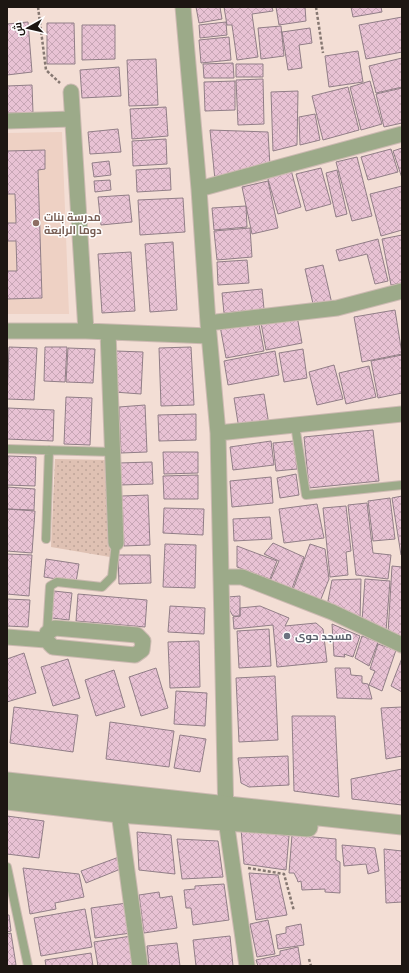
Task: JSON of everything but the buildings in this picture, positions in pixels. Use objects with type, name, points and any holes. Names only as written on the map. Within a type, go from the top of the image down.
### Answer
[{"type":"street","points":[[183,7],[199,190],[208,329],[218,433],[226,812],[248,966]]},
{"type":"street","points":[[71,92],[86,331]]},
{"type":"street","points":[[7,121],[72,119]]},
{"type":"street","points":[[199,190],[402,134]]},
{"type":"street","points":[[7,331],[108,332],[208,329],[337,308],[402,291]]},
{"type":"street","points":[[108,332],[116,543]]},
{"type":"street","points":[[218,433],[402,414]]},
{"type":"street","points":[[222,577],[242,577],[332,612],[402,646]]},
{"type":"street","points":[[7,637],[46,637],[55,628],[137,635],[143,642],[142,650],[135,655],[53,647],[46,637]]},
{"type":"street","points":[[7,782],[402,834]]},
{"type":"street","points":[[7,800],[119,813],[226,812],[402,825]]},
{"type":"street","points":[[119,813],[140,966]]},
{"type":"lane","points":[[295,425],[306,495],[402,485]]},
{"type":"lane","points":[[7,449],[112,452]]},
{"type":"lane","points":[[46,539],[49,450]]},
{"type":"lane","points":[[46,637],[50,586],[57,582],[102,587],[112,577],[116,543]]},
{"type":"lane","points":[[7,867],[28,966]]},
{"type":"path","points":[[38,7],[46,70],[71,92]]},
{"type":"path","points":[[316,7],[323,53]]},
{"type":"path","points":[[234,866],[284,874],[294,911]]},
{"type":"path","points":[[309,958],[311,966]]},
{"type":"shaded area","name":"مدرسة بنات دوما الرابعة","points":[[62,132],[69,314],[7,314],[7,133]]},
{"type":"shaded area","points":[[55,459],[108,460],[111,543],[110,557],[51,547]]},
{"type":"place","name":"مدرسة بنات دوما الرابعة","points":[[36,223]]},
{"type":"place","name":"مسجد حوى","points":[[287,636]]}]
